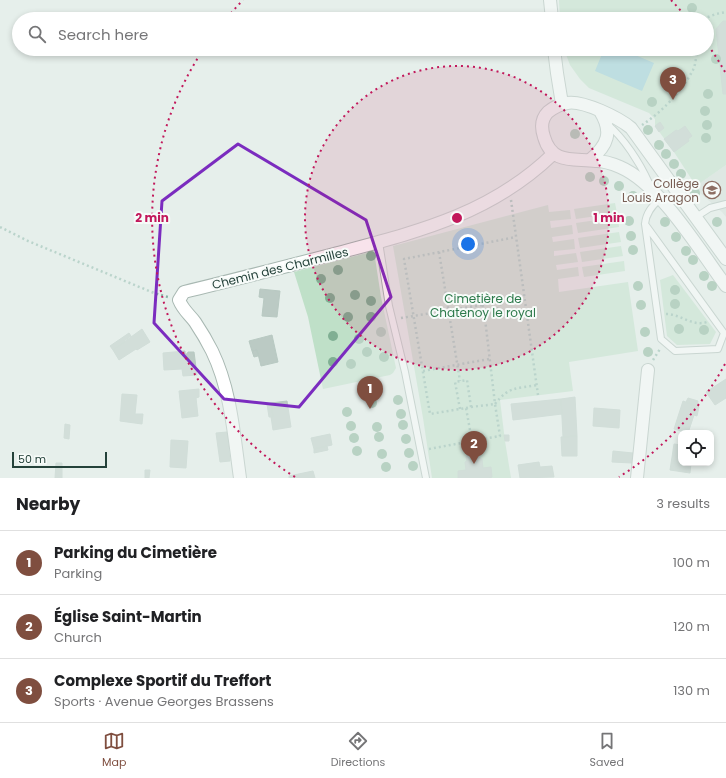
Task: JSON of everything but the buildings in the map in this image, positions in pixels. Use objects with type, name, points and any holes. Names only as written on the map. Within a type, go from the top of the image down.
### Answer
[{"type":"street","points":[[550,0],[551,12]]},
{"type":"street","points":[[555,56],[562,104]]},
{"type":"street","points":[[726,260],[630,128],[610,115],[575,103],[562,104],[547,114],[542,121],[542,129],[544,138],[553,154],[562,158],[597,161],[620,167],[635,176],[651,189],[672,212],[726,286]]},
{"type":"street","points":[[590,160],[597,154],[608,137],[606,123],[600,111]]},
{"type":"street","name":"Chemin des Charmilles","points":[[178,300],[184,292],[379,242],[419,231],[448,220],[472,210],[521,182],[539,168],[553,154]]},
{"type":"street","points":[[178,300],[182,308],[194,320],[204,336],[213,352],[222,376],[230,405],[240,478]]},
{"type":"street","points":[[638,478],[648,370]]},
{"type":"lane","points":[[606,123],[617,132],[644,172],[651,189]]},
{"type":"lane","points":[[617,132],[630,128]]},
{"type":"lane","points":[[645,224],[724,333],[718,350],[675,351],[661,339],[645,224],[646,217],[651,206],[660,198]]},
{"type":"lane","points":[[696,217],[710,208],[726,204]]},
{"type":"lane","points":[[379,242],[393,319],[426,478]]},
{"type":"path","points":[[714,15],[726,12]]},
{"type":"path","points":[[630,128],[664,108],[679,90],[693,69],[696,56]]},
{"type":"path","points":[[507,190],[512,202],[538,395]]},
{"type":"path","points":[[0,227],[28,241],[154,293],[178,300]]},
{"type":"path","points":[[516,237],[404,259],[430,414],[495,404],[502,394],[507,391],[537,385]]},
{"type":"path","points":[[439,252],[460,381]]},
{"type":"path","points":[[421,450],[500,436],[489,359],[484,310],[482,305],[484,298],[490,295],[496,296],[500,301],[500,306],[494,312],[490,313],[484,310]]},
{"type":"path","points":[[500,301],[525,298]]},
{"type":"path","points":[[393,319],[414,317],[482,305]]},
{"type":"path","points":[[657,314],[672,314],[695,323],[703,323],[714,320]]},
{"type":"path","points":[[648,370],[654,356],[665,343]]},
{"type":"path","points":[[423,371],[489,359]]},
{"type":"path","points":[[460,409],[455,382],[460,381],[467,380],[472,407]]},
{"type":"path","points":[[466,408],[472,440]]},
{"type":"highlighted area","points":[[238,144],[366,220],[391,297],[299,407],[224,399],[154,323],[162,201]]},
{"type":"shaded area","name":"Collège Louis Aragon","points":[[726,165],[726,217],[700,193],[696,186]]},
{"type":"green space","points":[[559,0],[726,0],[726,165],[696,186],[655,126],[655,119],[649,113],[589,88],[580,79],[570,65],[567,56],[714,56],[714,12],[560,12]]},
{"type":"green space","points":[[615,203],[617,213],[576,219],[574,209]]},
{"type":"green space","name":"Cimetière de Chatenoy le royal","points":[[548,205],[549,212],[570,210],[571,219],[550,221],[551,228],[572,225],[573,234],[552,237],[553,242],[574,239],[575,249],[554,251],[554,256],[576,253],[578,262],[556,265],[557,270],[578,267],[579,276],[558,279],[559,292],[628,282],[638,351],[569,362],[573,391],[500,400],[511,478],[432,478],[393,246]]},
{"type":"green space","points":[[618,217],[619,227],[578,233],[576,223]]},
{"type":"green space","points":[[619,232],[621,242],[580,248],[578,238]]},
{"type":"green space","points":[[621,246],[623,256],[582,262],[580,252]]},
{"type":"green space","points":[[374,251],[381,297],[396,368],[390,375],[323,389],[308,317],[294,272]]},
{"type":"green space","points":[[624,261],[625,271],[584,277],[582,267]]},
{"type":"green space","points":[[673,275],[716,332],[710,344],[677,345],[667,336],[660,280]]},
{"type":"water","points":[[601,56],[638,56],[654,63],[642,91],[595,71]]},
{"type":"place","name":"Complexe Sportif du Treffort","points":[[673,100]]},
{"type":"place","name":"Collège Louis Aragon","points":[[712,190]]},
{"type":"place","name":"Parking du Cimetière","points":[[370,409]]},
{"type":"place","name":"Église Saint-Martin","points":[[474,464]]}]
